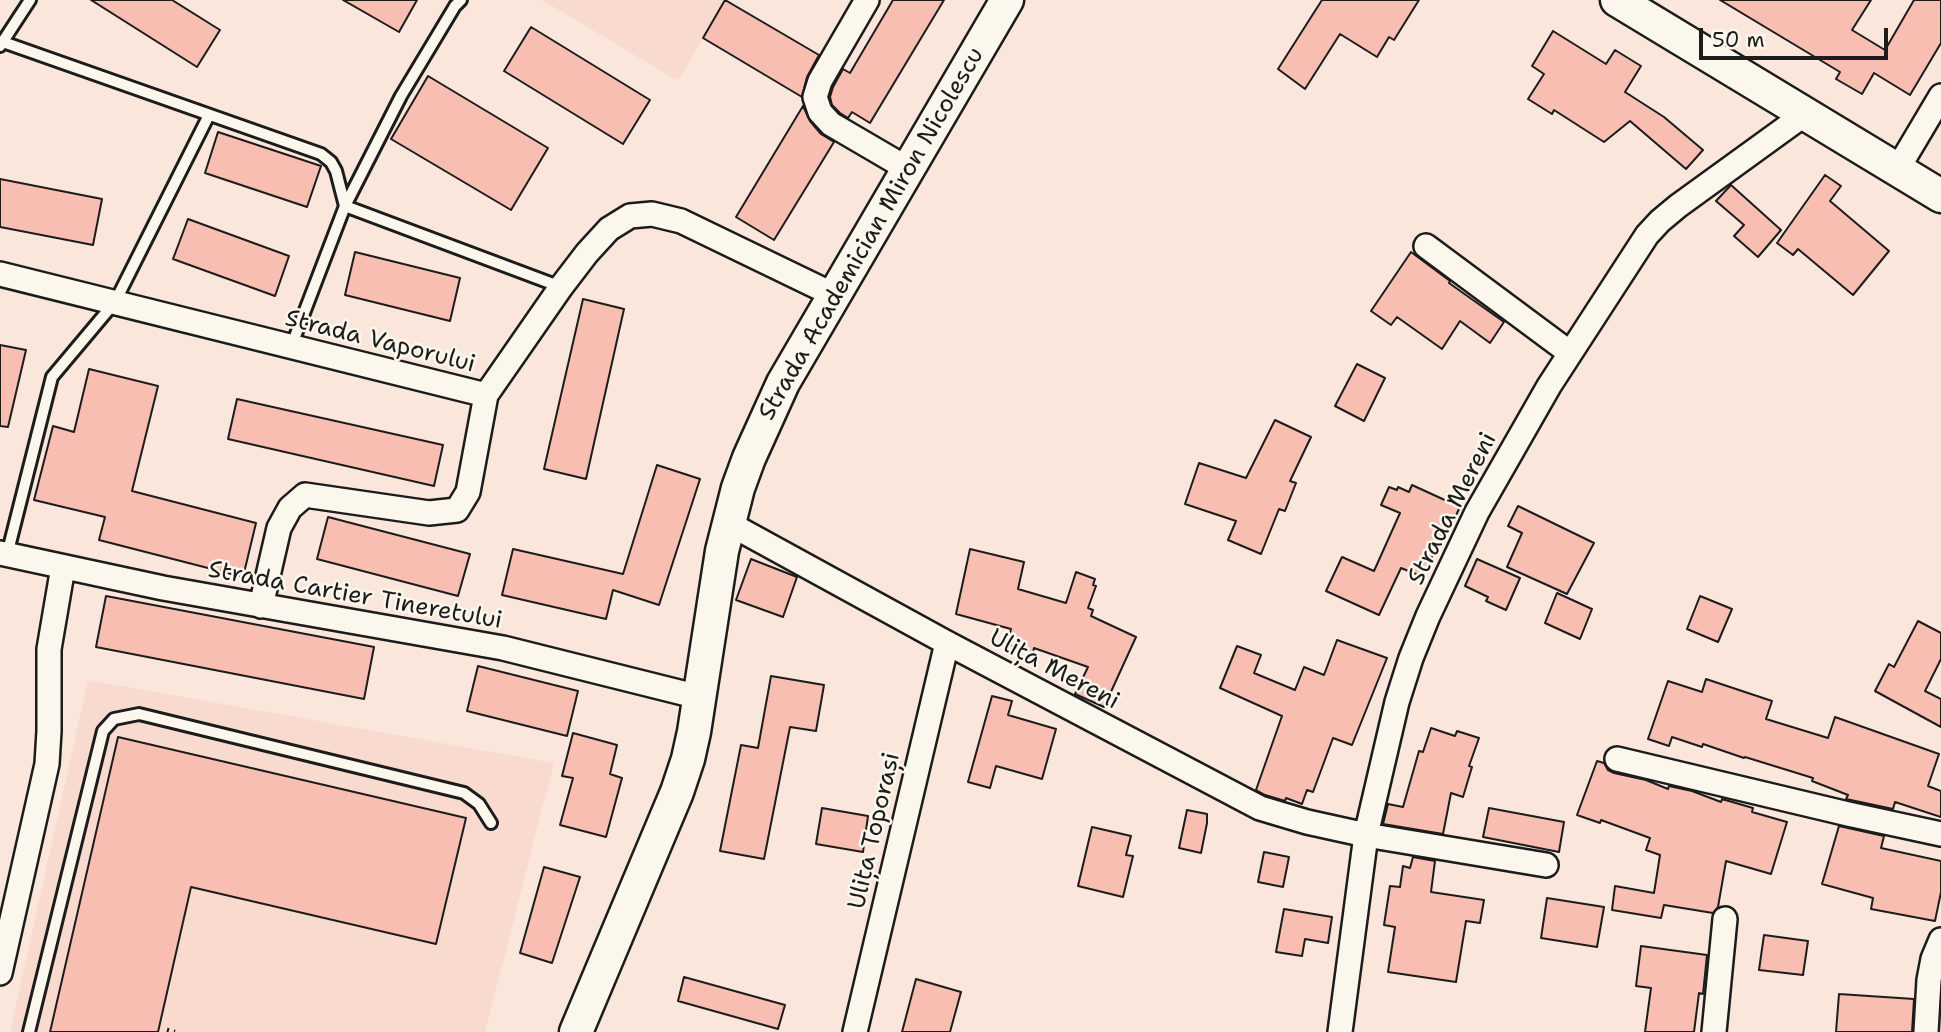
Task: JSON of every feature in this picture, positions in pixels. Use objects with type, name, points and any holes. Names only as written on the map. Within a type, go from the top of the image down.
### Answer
[{"type":"street","points":[[867,0],[820,81],[815,97],[820,112],[831,124],[908,169]]},
{"type":"street","name":"Strada Academician Miron Nicolescu","points":[[576,1032],[677,792],[688,759],[728,523],[738,488],[765,420],[783,383],[1007,0]]},
{"type":"street","points":[[1617,0],[1941,196]]},
{"type":"street","points":[[1897,170],[1941,96]]},
{"type":"street","name":"Strada Mereni","points":[[1339,1032],[1366,835],[1398,702],[1428,616],[1477,512],[1570,353],[1647,235],[1660,220],[1805,114]]},
{"type":"street","points":[[486,395],[587,253],[609,229],[630,216],[652,214],[681,221],[834,295]]},
{"type":"street","points":[[1426,246],[1570,353]]},
{"type":"street","name":"Strada Vaporului","points":[[0,274],[486,395],[468,492],[457,510],[429,513],[305,495],[290,508],[279,528],[261,606]]},
{"type":"street","name":"Ulița Mereni","points":[[728,523],[947,643],[1259,808],[1366,835],[1546,865]]},
{"type":"street","name":"Strada Cartier Tineretului","points":[[4,554],[163,588],[503,648],[699,697]]},
{"type":"street","points":[[0,972],[47,764],[48,649],[63,567]]},
{"type":"street","name":"Ulița Toporași","points":[[855,1032],[947,643]]},
{"type":"street","points":[[1617,759],[1941,834]]},
{"type":"street","points":[[1714,1032],[1726,919]]},
{"type":"street","points":[[1926,1032],[1929,980],[1937,950]]},
{"type":"lane","points":[[30,0],[1,44],[321,154],[331,162],[336,171],[345,206]]},
{"type":"lane","points":[[291,347],[345,206],[401,96],[461,0]]},
{"type":"lane","points":[[4,554],[52,377],[115,302],[209,115]]},
{"type":"lane","points":[[345,206],[561,288]]},
{"type":"lane","points":[[29,1032],[103,731],[114,719],[139,714],[464,793],[480,804],[491,823]]},
{"type":"path","points":[[167,1030],[175,1032]]},
{"type":"shaded area","points":[[542,0],[725,0],[678,81]]},
{"type":"shaded area","points":[[88,680],[554,763],[485,1032],[10,1032]]},
{"type":"building","points":[[91,0],[172,0],[220,30],[197,67]]},
{"type":"building","points":[[343,0],[417,0],[399,32]]},
{"type":"building","points":[[725,0],[819,55],[807,77],[802,97],[703,38]]},
{"type":"building","points":[[893,0],[944,0],[870,123],[852,112],[848,118],[832,105],[830,97],[833,87],[843,69],[850,73]]},
{"type":"building","points":[[1322,0],[1419,0],[1394,40],[1389,37],[1377,57],[1340,34],[1305,89],[1278,69]]},
{"type":"building","points":[[1720,0],[1871,0],[1852,30],[1885,50],[1914,0],[1941,0],[1941,43],[1910,95],[1874,73],[1862,94],[1836,79],[1840,72]]},
{"type":"building","points":[[531,27],[650,100],[623,144],[504,71]]},
{"type":"building","points":[[1553,31],[1606,64],[1615,50],[1641,66],[1625,92],[1664,117],[1703,150],[1686,169],[1630,121],[1604,142],[1554,110],[1552,114],[1528,99],[1544,74],[1532,66]]},
{"type":"building","points":[[428,76],[548,148],[511,210],[391,139]]},
{"type":"building","points":[[803,106],[810,121],[821,134],[834,142],[774,240],[736,217]]},
{"type":"building","points":[[218,132],[321,166],[307,207],[205,173]]},
{"type":"building","points":[[1825,175],[1841,186],[1830,201],[1889,251],[1853,295],[1798,249],[1793,255],[1777,243]]},
{"type":"building","points":[[0,179],[102,199],[93,245],[0,227]]},
{"type":"building","points":[[1731,185],[1781,230],[1758,257],[1734,236],[1744,225],[1716,201]]},
{"type":"building","points":[[188,219],[289,256],[275,296],[173,259]]},
{"type":"building","points":[[355,252],[460,278],[450,321],[345,295]]},
{"type":"building","points":[[1411,252],[1504,322],[1490,343],[1460,321],[1442,349],[1397,317],[1391,325],[1371,311]]},
{"type":"building","points":[[583,299],[624,309],[586,479],[544,469]]},
{"type":"building","points":[[0,345],[26,350],[8,427],[0,426]]},
{"type":"building","points":[[1357,364],[1385,378],[1364,421],[1335,406]]},
{"type":"building","points":[[89,369],[158,386],[132,491],[256,523],[243,577],[99,540],[105,517],[34,500],[53,426],[74,432]]},
{"type":"building","points":[[237,399],[443,445],[434,486],[228,439]]},
{"type":"building","points":[[1275,420],[1311,437],[1290,481],[1296,483],[1285,511],[1279,509],[1261,554],[1228,540],[1236,521],[1185,504],[1199,463],[1246,478]]},
{"type":"building","points":[[657,465],[700,479],[659,605],[613,590],[606,619],[502,595],[513,549],[623,574]]},
{"type":"building","points":[[1412,485],[1460,507],[1447,534],[1443,532],[1423,577],[1401,568],[1379,615],[1326,591],[1342,557],[1374,571],[1400,513],[1381,505],[1389,487],[1397,490],[1398,487],[1409,492]]},
{"type":"building","points":[[1518,506],[1594,543],[1567,594],[1507,567],[1522,533],[1508,526]]},
{"type":"building","points":[[328,517],[470,554],[458,596],[317,559]]},
{"type":"building","points":[[970,549],[1024,562],[1018,589],[1066,603],[1076,572],[1095,579],[1093,585],[1096,586],[1088,608],[1093,610],[1091,616],[1136,637],[1104,707],[1075,694],[1088,667],[1034,648],[1033,653],[1007,644],[1011,629],[956,614]]},
{"type":"building","points":[[751,559],[797,577],[783,617],[736,600]]},
{"type":"building","points":[[1477,559],[1520,578],[1506,610],[1486,601],[1488,597],[1465,586]]},
{"type":"building","points":[[1557,593],[1592,609],[1580,639],[1545,623]]},
{"type":"building","points":[[106,596],[374,647],[364,699],[96,647]]},
{"type":"building","points":[[1700,596],[1732,609],[1718,642],[1687,629]]},
{"type":"building","points":[[1918,621],[1941,633],[1941,659],[1925,691],[1941,699],[1941,727],[1875,691],[1889,664],[1894,667]]},
{"type":"building","points":[[1337,640],[1387,658],[1352,745],[1333,738],[1313,792],[1307,790],[1302,804],[1265,795],[1256,790],[1282,716],[1220,688],[1237,646],[1261,655],[1254,673],[1295,690],[1304,667],[1324,675]]},
{"type":"building","points":[[478,666],[578,691],[567,736],[467,711]]},
{"type":"building","points":[[771,676],[824,685],[816,731],[790,727],[764,859],[720,851],[741,745],[758,748]]},
{"type":"building","points":[[1706,679],[1772,701],[1766,719],[1828,738],[1835,717],[1939,754],[1928,786],[1941,791],[1941,817],[1895,802],[1893,809],[1846,799],[1848,795],[1812,781],[1813,778],[1703,744],[1702,747],[1672,737],[1669,746],[1648,739],[1668,681],[1702,692]]},
{"type":"building","points":[[992,696],[1012,701],[1008,715],[1056,729],[1042,779],[996,766],[990,788],[968,782]]},
{"type":"building","points":[[1431,728],[1455,736],[1457,731],[1479,738],[1469,766],[1472,767],[1463,797],[1451,793],[1443,834],[1383,824],[1388,804],[1403,807],[1419,751],[1423,752]]},
{"type":"building","points":[[573,733],[617,745],[610,774],[622,778],[606,837],[560,825],[573,778],[562,776]]},
{"type":"building","points":[[118,737],[466,818],[436,944],[191,887],[158,1032],[50,1032]]},
{"type":"building","points":[[1597,761],[1604,763],[1608,770],[1614,773],[1646,780],[1668,789],[1669,786],[1692,791],[1721,802],[1722,799],[1753,808],[1752,812],[1787,822],[1771,874],[1726,861],[1718,907],[1713,913],[1664,905],[1661,918],[1612,910],[1615,886],[1654,893],[1660,855],[1646,850],[1650,838],[1601,820],[1600,823],[1577,815]]},
{"type":"building","points":[[822,808],[868,816],[863,852],[816,844]]},
{"type":"building","points":[[1489,808],[1564,822],[1559,852],[1483,837]]},
{"type":"building","points":[[1187,810],[1207,814],[1201,853],[1179,848]]},
{"type":"building","points":[[1839,826],[1884,836],[1881,848],[1941,861],[1941,892],[1935,921],[1871,909],[1873,898],[1822,884]]},
{"type":"building","points":[[1092,827],[1131,836],[1126,855],[1133,856],[1123,897],[1078,886]]},
{"type":"building","points":[[1264,852],[1289,857],[1283,887],[1258,882]]},
{"type":"building","points":[[1413,857],[1435,861],[1431,892],[1484,900],[1480,923],[1466,921],[1456,982],[1388,972],[1395,927],[1384,925],[1390,886],[1400,887],[1403,866],[1410,868]]},
{"type":"building","points":[[544,867],[580,877],[552,963],[520,953]]},
{"type":"building","points":[[1547,898],[1604,907],[1597,947],[1541,938]]},
{"type":"building","points":[[1284,909],[1332,917],[1328,943],[1305,939],[1302,956],[1276,952]]},
{"type":"building","points":[[1764,935],[1808,941],[1803,975],[1759,970]]},
{"type":"building","points":[[1641,946],[1707,955],[1703,994],[1699,993],[1694,1032],[1645,1032],[1651,988],[1636,986]]},
{"type":"building","points":[[684,977],[785,1005],[778,1029],[678,1001]]},
{"type":"building","points":[[916,979],[961,992],[950,1032],[902,1032]]},
{"type":"building","points":[[1839,994],[1914,999],[1912,1032],[1836,1032]]}]
